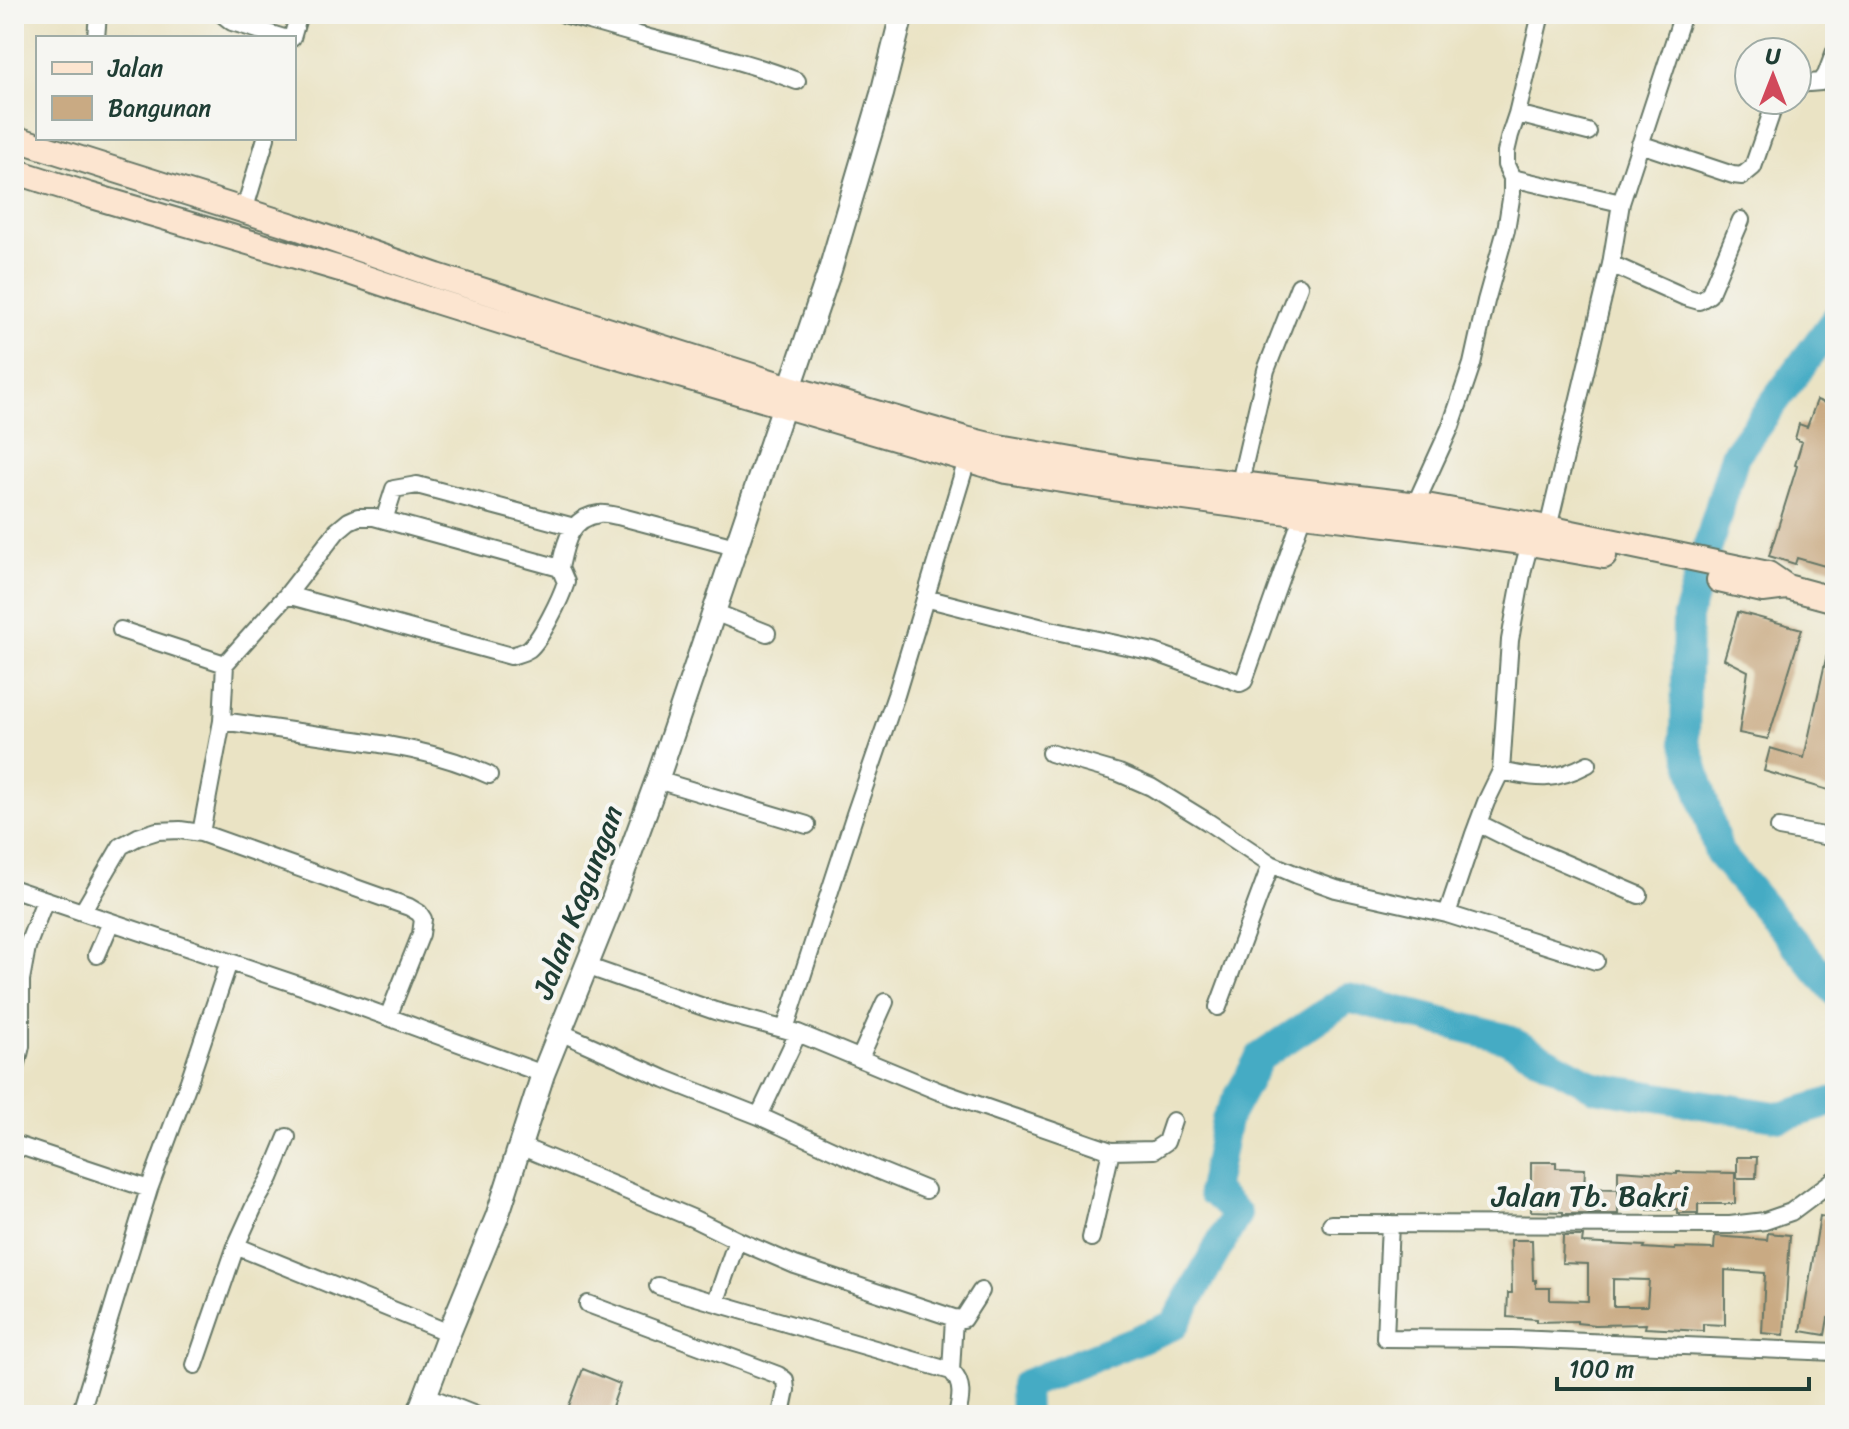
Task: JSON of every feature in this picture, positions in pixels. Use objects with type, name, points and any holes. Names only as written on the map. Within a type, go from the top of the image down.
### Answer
[{"type":"main road","points":[[14,138],[55,144],[104,168],[244,211],[967,460],[1007,471],[1110,488],[1415,505],[1539,536],[1749,578],[1768,574],[1787,587],[1835,600]]},
{"type":"main road","points":[[14,171],[340,269],[557,339],[787,397],[993,446],[1139,472],[1238,494],[1303,514],[1395,525],[1539,536]]},
{"type":"street","points":[[96,36],[98,14]]},
{"type":"street","points":[[222,14],[232,22],[278,36]]},
{"type":"street","points":[[293,36],[299,14]]},
{"type":"street","points":[[564,14],[723,56],[797,81]]},
{"type":"street","name":"Jalan Kagungan","points":[[422,1405],[497,1217],[543,1074],[657,780],[834,255],[882,94],[902,14]]},
{"type":"street","points":[[1415,505],[1451,426],[1472,364],[1506,230],[1512,193],[1506,152],[1541,14]]},
{"type":"street","points":[[1447,914],[1478,823],[1501,771],[1510,640],[1523,569],[1539,536],[1611,264],[1621,203],[1683,14]]},
{"type":"street","points":[[1813,83],[1821,82],[1826,75],[1835,51]]},
{"type":"street","points":[[1517,114],[1588,132]]},
{"type":"street","points":[[1640,144],[1742,176],[1753,167],[1771,116]]},
{"type":"street","points":[[244,211],[265,140]]},
{"type":"street","points":[[1512,178],[1621,203]]},
{"type":"street","points":[[1611,264],[1699,301],[1709,295],[1741,220]]},
{"type":"street","points":[[1238,494],[1266,370],[1299,286]]},
{"type":"street","points":[[759,1116],[791,1031],[855,814],[896,695],[967,460]]},
{"type":"street","points":[[384,520],[394,489],[417,485],[574,527]]},
{"type":"street","points":[[287,595],[511,656],[532,647],[557,606],[566,582],[560,568],[565,544],[574,527],[586,519],[599,513],[735,547]]},
{"type":"street","points":[[925,598],[1154,652],[1240,683],[1244,681],[1303,514]]},
{"type":"street","points":[[201,833],[222,721],[225,664],[287,595],[337,531],[349,521],[358,517],[374,517],[560,568]]},
{"type":"street","points":[[714,612],[767,633]]},
{"type":"street","points":[[121,630],[225,664]]},
{"type":"street","points":[[222,721],[375,743],[466,764],[489,775]]},
{"type":"street","points":[[1050,753],[1119,773],[1151,787],[1271,864],[1336,889],[1447,914],[1596,961]]},
{"type":"street","points":[[1501,771],[1532,778],[1556,777],[1588,764]]},
{"type":"street","points":[[657,780],[807,825]]},
{"type":"street","points":[[1478,823],[1639,895]]},
{"type":"street","points":[[1779,828],[1835,838]]},
{"type":"street","points":[[83,911],[121,846],[157,831],[201,833],[419,913],[423,919],[421,934],[388,1017]]},
{"type":"street","points":[[1218,1007],[1271,864]]},
{"type":"street","points":[[14,889],[388,1017],[543,1074]]},
{"type":"street","points":[[14,1077],[21,1046],[21,980],[27,947],[45,900]]},
{"type":"street","points":[[97,955],[111,922]]},
{"type":"street","points":[[80,1415],[149,1189],[229,962]]},
{"type":"street","points":[[586,966],[715,1011],[791,1031],[938,1091],[1111,1151],[1154,1150],[1166,1142],[1173,1121]]},
{"type":"street","points":[[860,1058],[885,1002]]},
{"type":"street","points":[[560,1032],[926,1190]]},
{"type":"street","points":[[195,1365],[236,1246],[287,1137]]},
{"type":"street","points":[[14,1144],[149,1189]]},
{"type":"street","points":[[520,1146],[795,1265],[954,1318],[963,1319],[981,1291]]},
{"type":"street","points":[[1091,1238],[1111,1151]]},
{"type":"street","name":"Jalan Tb. Bakri","points":[[1331,1224],[1730,1225],[1765,1221],[1791,1212],[1835,1179]]},
{"type":"street","points":[[1390,1224],[1385,1338],[1512,1339],[1835,1352]]},
{"type":"street","points":[[716,1301],[737,1240]]},
{"type":"street","points":[[236,1246],[449,1333]]},
{"type":"street","points":[[658,1286],[951,1371],[959,1379],[957,1415]]},
{"type":"street","points":[[588,1304],[778,1375],[785,1380],[786,1390],[781,1415]]},
{"type":"street","points":[[951,1371],[954,1318]]},
{"type":"street","points":[[422,1405],[475,1415]]},
{"type":"building","points":[[1817,400],[1835,407],[1835,569],[1797,558],[1795,564],[1769,556],[1797,466],[1802,442],[1795,439],[1799,424],[1807,427]]},
{"type":"building","points":[[1738,612],[1802,629],[1768,739],[1739,733],[1748,671],[1724,659]]},
{"type":"building","points":[[1829,645],[1835,645],[1835,792],[1764,771],[1770,748],[1804,758]]},
{"type":"building","points":[[1737,1157],[1757,1157],[1756,1178],[1737,1178]]},
{"type":"building","points":[[1531,1162],[1556,1162],[1556,1168],[1585,1169],[1584,1188],[1618,1189],[1618,1214],[1531,1211]]},
{"type":"building","points":[[1618,1170],[1677,1174],[1735,1173],[1735,1204],[1698,1204],[1698,1213],[1677,1213],[1677,1209],[1648,1210],[1646,1190],[1618,1188]]},
{"type":"building","points":[[1820,1216],[1835,1219],[1835,1319],[1828,1318],[1825,1335],[1801,1331]]},
{"type":"building","points":[[1768,1233],[1790,1235],[1784,1335],[1762,1333],[1765,1273],[1725,1270],[1725,1325],[1703,1324],[1703,1331],[1645,1328],[1646,1324],[1536,1322],[1536,1319],[1507,1317],[1508,1293],[1512,1293],[1511,1240],[1532,1240],[1533,1280],[1536,1280],[1536,1288],[1550,1288],[1550,1300],[1588,1301],[1588,1264],[1562,1263],[1563,1236],[1583,1236],[1582,1243],[1675,1250],[1714,1249],[1715,1236],[1767,1240]],"holes":[[[1613,1279],[1649,1280],[1647,1306],[1613,1306]]]},
{"type":"building","points":[[583,1369],[620,1384],[609,1415],[579,1415],[567,1411]]},
{"type":"waterway","points":[[1835,320],[1735,455],[1687,617],[1685,739],[1719,853],[1835,991]]},
{"type":"waterway","points":[[1025,1415],[1024,1385],[1174,1325],[1237,1214],[1212,1191],[1226,1120],[1260,1057],[1348,998],[1505,1038],[1595,1087],[1781,1117],[1835,1101]]}]
